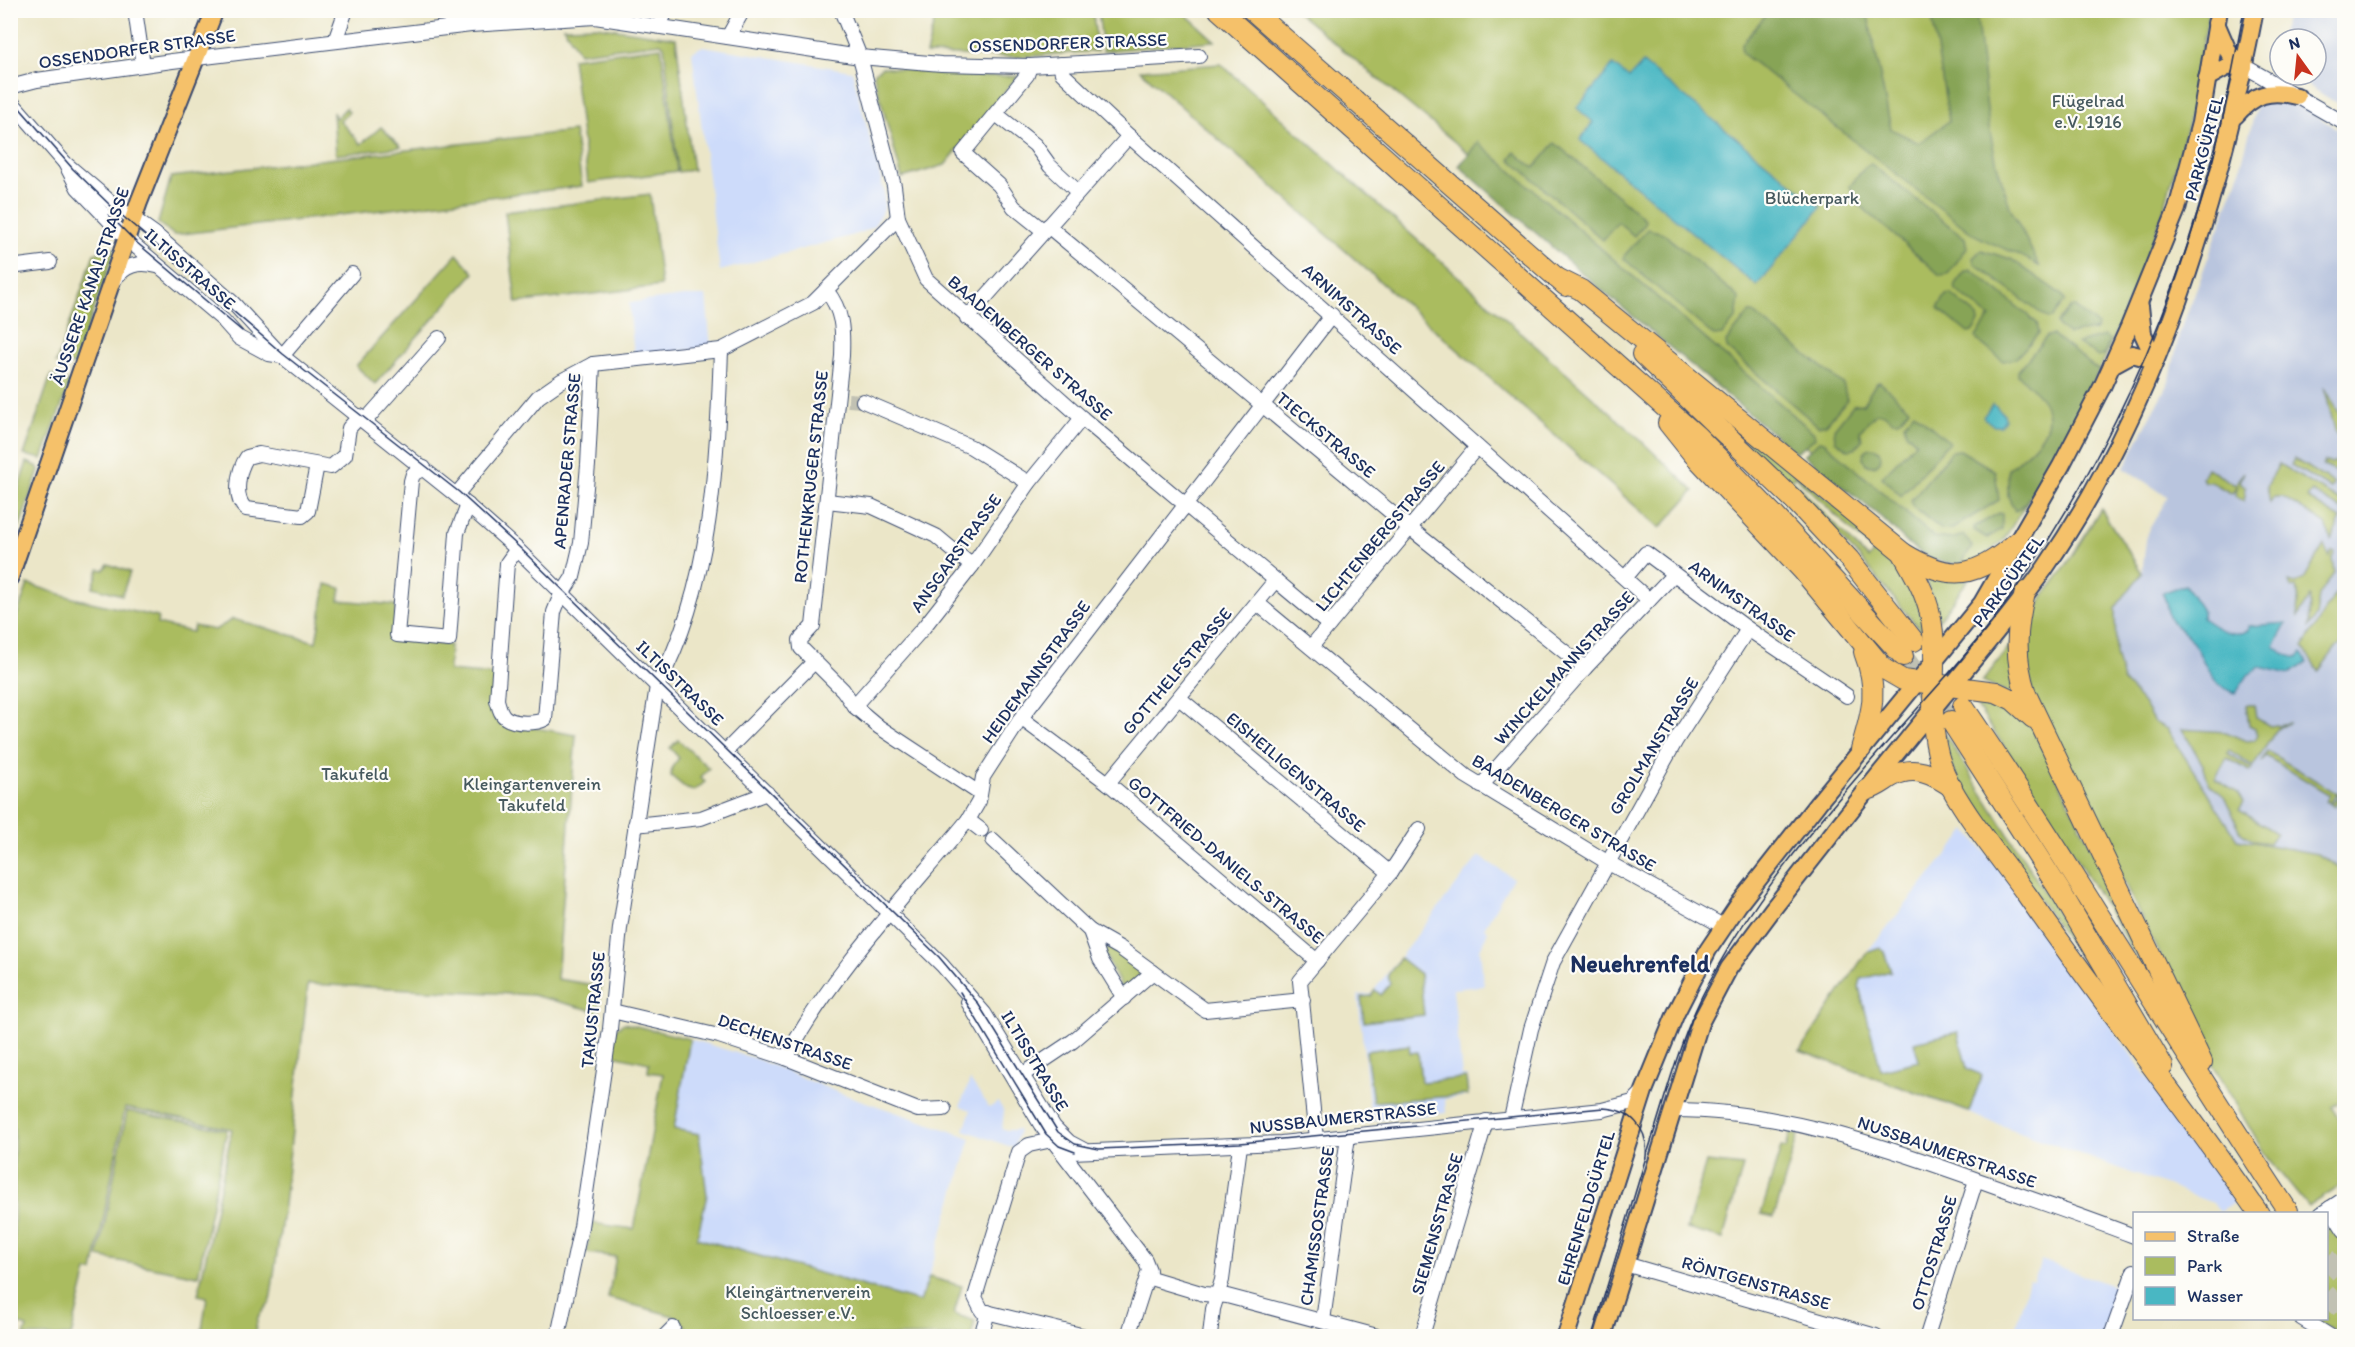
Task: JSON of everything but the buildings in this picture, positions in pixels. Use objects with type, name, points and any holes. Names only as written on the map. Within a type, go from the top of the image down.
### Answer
[{"type":"highway","points":[[1219,10],[1696,436],[1908,649],[1849,559],[1794,501],[1672,382],[1252,10]]},
{"type":"highway","points":[[1557,278],[1581,290],[1902,552],[1934,570],[1962,573],[1991,563],[2018,542]]},
{"type":"highway","points":[[1649,396],[1692,453],[1803,571],[1884,669],[1903,680],[1983,688],[2005,695],[2026,711],[2042,730]]},
{"type":"highway","points":[[1902,552],[1923,592],[1930,613],[1934,661],[1924,683],[1937,750],[1952,787],[2125,1032],[2188,1111],[2258,1212]]},
{"type":"highway","points":[[2025,592],[2016,638],[2018,670],[2042,730],[2183,1018],[2222,1112]]},
{"type":"highway","points":[[1849,626],[1868,662],[1874,691],[1873,708],[1861,750]]},
{"type":"highway","points":[[2188,1111],[1957,714],[2013,779],[2222,1112],[2288,1211]]},
{"type":"highway","points":[[1868,790],[1882,785],[1891,777],[1913,770],[1934,774],[1952,787]]},
{"type":"main road","name":"ÄUSSERE KANALSTRASSE","points":[[10,577],[134,219],[215,10]]},
{"type":"main road","name":"PARKGÜRTEL","points":[[1672,1110],[1694,1039],[1729,968],[2044,568],[2090,493],[2155,360],[2208,211],[2234,116],[2255,10]]},
{"type":"main road","name":"PARKGÜRTEL","points":[[1934,661],[1982,603],[2061,466],[2112,365],[2177,209],[2200,123],[2217,16]]},
{"type":"main road","points":[[2217,16],[2229,53],[2244,66]]},
{"type":"main road","points":[[2207,78],[2227,67],[2244,66]]},
{"type":"main road","points":[[2234,116],[2248,101],[2269,91],[2297,96]]},
{"type":"main road","points":[[2140,299],[2143,334],[2155,360]]},
{"type":"main road","points":[[2112,365],[2132,354],[2155,360]]},
{"type":"main road","points":[[1644,1091],[1693,978],[1723,926],[1861,750],[1924,683]]},
{"type":"main road","name":"EHRENFELDGÜRTEL","points":[[1566,1336],[1644,1091]]},
{"type":"main road","points":[[1603,1336],[1662,1151],[1672,1110]]},
{"type":"street","points":[[135,10],[143,65]]},
{"type":"street","points":[[335,41],[346,10]]},
{"type":"street","points":[[471,25],[476,10]]},
{"type":"street","points":[[658,26],[667,10]]},
{"type":"street","points":[[728,36],[743,10]]},
{"type":"street","name":"BAADENBERGER STRASSE","points":[[841,10],[860,57],[894,186],[898,218],[926,279],[967,318],[1082,418],[1329,625]]},
{"type":"street","name":"OSSENDORFER STRASSE","points":[[10,87],[37,80],[195,58],[471,25],[597,14],[658,26],[860,57],[941,64],[1030,66],[1199,56]]},
{"type":"street","name":"ARNIMSTRASSE","points":[[1060,64],[1062,74],[1129,136],[1649,600]]},
{"type":"street","points":[[1030,66],[1027,75],[996,114],[1035,145],[1050,166],[1078,192]]},
{"type":"street","points":[[2244,66],[2344,123]]},
{"type":"street","name":"ILTISSTRASSE","points":[[10,100],[65,163],[155,234],[232,302],[282,356],[424,468],[517,549],[891,913],[984,1013],[1058,1132],[1086,1151]]},
{"type":"street","name":"TIECKSTRASSE","points":[[996,114],[963,153],[999,185],[1014,207],[1046,228],[1411,529],[1585,668]]},
{"type":"street","points":[[967,318],[1129,136]]},
{"type":"street","name":"ILTISSTRASSE","points":[[65,163],[78,188],[127,239],[157,266],[223,320],[239,338],[270,354],[282,356]]},
{"type":"street","points":[[146,186],[146,216],[155,234]]},
{"type":"street","points":[[456,495],[538,398],[561,381],[593,364],[720,350],[803,310],[898,218]]},
{"type":"street","points":[[10,267],[50,262]]},
{"type":"street","points":[[112,282],[128,267],[143,263],[157,266]]},
{"type":"street","points":[[282,356],[352,274]]},
{"type":"street","name":"ROTHENKRUGER STRASSE","points":[[814,662],[801,648],[800,640],[813,626],[827,501],[843,399],[843,327],[836,302],[826,290]]},
{"type":"street","name":"HEIDEMANNSTRASSE","points":[[786,1058],[808,1022],[891,913],[968,820],[979,801],[983,777],[1021,718],[1142,558],[1332,315]]},
{"type":"street","points":[[317,465],[308,511],[302,516],[246,509],[239,503],[238,491],[243,462],[250,455],[259,454],[317,465],[338,464],[345,455],[349,428],[363,418],[439,338]]},
{"type":"street","name":"TAKUSTRASSE","points":[[558,1336],[581,1227],[612,1011],[634,825],[657,686],[671,662],[681,631],[706,531],[716,458],[720,350]]},
{"type":"street","name":"APENRADER STRASSE","points":[[517,549],[507,563],[497,700],[501,713],[507,719],[537,724],[545,719],[554,612],[573,577],[581,543],[593,364]]},
{"type":"street","points":[[863,401],[971,447],[1029,483]]},
{"type":"street","name":"ANSGARSTRASSE","points":[[854,706],[924,627],[972,566],[1029,483],[1082,418]]},
{"type":"street","name":"LICHTENBERGSTRASSE","points":[[1311,647],[1477,447]]},
{"type":"street","points":[[424,468],[413,474],[411,481],[397,634],[449,640],[457,533],[468,505]]},
{"type":"street","points":[[827,501],[871,506],[936,536],[972,566]]},
{"type":"street","name":"ARNIMSTRASSE","points":[[1625,578],[1646,553],[1748,629],[1846,696]]},
{"type":"street","name":"WINCKELMANNSTRASSE","points":[[1481,786],[1585,668],[1674,574]]},
{"type":"street","name":"GOTTHELFSTRASSE","points":[[1107,783],[1275,582]]},
{"type":"street","name":"BAADENBERGER STRASSE","points":[[1257,603],[1481,786],[1607,862],[1723,926]]},
{"type":"street","name":"GROLMANSTRASSE","points":[[1511,1119],[1531,1029],[1553,962],[1675,742],[1748,629]]},
{"type":"street","points":[[725,752],[814,662],[854,706],[879,727],[979,793]]},
{"type":"street","name":"EISHEILIGENSTRASSE","points":[[1179,698],[1390,873]]},
{"type":"street","name":"GOTTFRIED-DANIELS-STRASSE","points":[[1021,718],[1107,783],[1317,961],[1300,981],[1316,1139]]},
{"type":"street","points":[[634,825],[701,818],[724,812],[767,793]]},
{"type":"street","points":[[968,820],[981,830]]},
{"type":"street","points":[[1317,961],[1390,873],[1419,829]]},
{"type":"street","points":[[993,840],[1090,931],[1153,972],[1205,1010],[1303,1000]]},
{"type":"street","points":[[1090,931],[1100,959],[1124,998]]},
{"type":"street","points":[[1022,1075],[1073,1041],[1153,972]]},
{"type":"street","name":"ILTISSTRASSE","points":[[958,983],[976,1018],[1052,1140],[1145,1260],[1149,1270],[1147,1277]]},
{"type":"street","name":"DECHENSTRASSE","points":[[612,1011],[680,1025],[786,1058],[918,1110],[944,1109]]},
{"type":"street","name":"NUSSBAUMERSTRASSE","points":[[1086,1151],[1240,1146],[1602,1110],[1633,1101],[1644,1091]]},
{"type":"street","name":"NUSSBAUMERSTRASSE","points":[[1602,1110],[1615,1112],[1633,1122]]},
{"type":"street","name":"NUSSBAUMERSTRASSE","points":[[1672,1110],[1718,1113],[1814,1129],[1896,1150],[2133,1236]]},
{"type":"street","name":"SIEMENSSTRASSE","points":[[1422,1336],[1486,1121]]},
{"type":"street","name":"CHAMISSOSTRASSE","points":[[1323,1321],[1348,1136]]},
{"type":"street","points":[[1052,1140],[1029,1145],[1019,1152],[977,1290],[976,1302],[982,1311],[1085,1336]]},
{"type":"street","name":"ILTISSTRASSE","points":[[1052,1140],[1068,1150],[1086,1151]]},
{"type":"street","points":[[1210,1336],[1222,1280],[1240,1146]]},
{"type":"street","points":[[1086,1151],[1084,1171],[1089,1187]]},
{"type":"street","name":"OTTOSTRASSE","points":[[1927,1336],[1976,1180]]},
{"type":"street","points":[[2326,1211],[2344,1199]]},
{"type":"street","points":[[2328,1213],[2344,1230]]},
{"type":"street","name":"RÖNTGENSTRASSE","points":[[1625,1264],[1876,1336]]},
{"type":"street","points":[[2111,1336],[2133,1274]]},
{"type":"street","points":[[1128,1336],[1147,1277],[1377,1336]]},
{"type":"street","points":[[981,1336],[988,1312]]},
{"type":"street","points":[[2304,1320],[2330,1336]]},
{"type":"shaded area","points":[[2290,11],[2344,11],[2344,108],[2311,87],[2328,87],[2328,27],[2283,27]]},
{"type":"shaded area","points":[[703,46],[852,71],[884,191],[884,209],[874,226],[861,233],[720,271],[692,52]]},
{"type":"shaded area","points":[[2270,99],[2301,107],[2344,133],[2344,870],[2317,854],[2237,839],[2167,729],[2154,722],[2143,703],[2123,681],[2116,654],[2115,607],[2142,573],[2147,533],[2168,497],[2124,468],[2170,379],[2179,335],[2238,178],[2257,104]]},
{"type":"shaded area","points":[[684,296],[706,296],[711,348],[634,355],[629,303]]},
{"type":"shaded area","points":[[1967,830],[2010,883],[2235,1202],[2220,1211],[2213,1203],[1800,1051],[1866,953]]},
{"type":"shaded area","points":[[1479,856],[1513,878],[1484,928],[1488,931],[1480,950],[1484,986],[1453,989],[1462,1076],[1467,1076],[1469,1096],[1445,1099],[1446,1113],[1371,1121],[1358,995],[1371,994]]},
{"type":"shaded area","points":[[690,1039],[757,1059],[837,1092],[971,1138],[921,1302],[697,1238],[707,1195],[699,1134],[674,1129]]},
{"type":"shaded area","points":[[970,1080],[989,1108],[998,1102],[1004,1111],[1002,1130],[1019,1130],[1014,1148],[964,1130],[971,1110],[960,1106]]},
{"type":"shaded area","points":[[2041,1260],[2119,1288],[2101,1336],[2013,1336],[2029,1280],[2034,1281]]},
{"type":"green space","points":[[937,11],[1093,11],[1097,51],[1020,57],[926,54]]},
{"type":"green space","points":[[1098,11],[1182,11],[1215,41],[1103,51]]},
{"type":"green space","name":"Blücherpark","points":[[1296,11],[2209,11],[2189,119],[2162,216],[2108,352],[2051,463],[2003,541],[1969,568],[1815,454],[1468,153]]},
{"type":"green space","points":[[1769,11],[1867,11],[1891,129],[1919,143],[1949,121],[1931,11],[1976,11],[1989,127],[1997,165],[2010,207],[2040,267],[2023,256],[1986,241],[1969,231],[1742,53],[1741,45]]},
{"type":"green space","points":[[596,26],[676,38],[693,170],[678,172],[664,46],[661,43],[579,53],[564,27]]},
{"type":"green space","points":[[661,47],[677,171],[588,183],[572,58]]},
{"type":"green space","points":[[1221,64],[1635,435],[1694,491],[1660,528],[1140,70]]},
{"type":"green space","points":[[882,67],[972,76],[1018,76],[945,165],[902,178],[874,76],[875,72]]},
{"type":"green space","points":[[346,108],[349,112],[340,121],[361,144],[381,127],[401,147],[336,155],[333,112],[336,118]]},
{"type":"green space","points":[[574,131],[582,186],[174,235],[158,223],[171,177]]},
{"type":"green space","points":[[1478,142],[1814,433],[1815,438],[1796,453],[1598,287],[1459,166]]},
{"type":"green space","points":[[1555,143],[1645,219],[1645,224],[1634,236],[1618,222],[1603,240],[1510,159],[1515,152],[1534,168]]},
{"type":"green space","points":[[1871,164],[1965,238],[1967,248],[1948,274],[1940,275],[1855,201],[1850,186],[1866,166]]},
{"type":"green space","points":[[650,194],[661,286],[516,303],[505,212]]},
{"type":"green space","points":[[1647,229],[1663,233],[1739,298],[1736,318],[1722,335],[1714,336],[1624,259],[1624,256]]},
{"type":"green space","points":[[112,248],[115,250],[74,365],[56,363],[94,254]]},
{"type":"green space","points":[[1981,250],[2011,259],[2062,295],[2065,301],[2052,318],[2047,318],[1974,263],[1973,258]]},
{"type":"green space","points":[[457,254],[474,273],[375,384],[356,366]]},
{"type":"green space","points":[[1971,269],[2037,323],[2039,333],[2015,359],[2003,361],[1977,340],[1976,337],[1990,317],[1956,290],[1955,284],[1965,271]]},
{"type":"green space","points":[[1951,294],[1978,317],[1979,322],[1972,332],[1968,333],[1938,308],[1946,295]]},
{"type":"green space","points":[[2071,307],[2075,307],[2098,326],[2095,330],[2068,334],[2058,327],[2057,323]]},
{"type":"green space","points":[[1749,313],[1753,313],[1843,384],[1847,400],[1826,424],[1818,426],[1727,348],[1726,342]]},
{"type":"green space","points":[[2053,335],[2099,371],[2047,471],[2024,504],[2015,511],[2008,496],[2008,469],[2034,446],[2043,435],[2047,424],[2047,413],[2043,401],[2018,375],[2018,371],[2047,336]]},
{"type":"green space","points":[[2104,336],[2110,340],[2104,355],[2098,357],[2078,343]]},
{"type":"green space","points":[[51,375],[70,383],[42,459],[24,455]]},
{"type":"green space","points":[[1880,382],[1909,409],[1899,421],[1893,421],[1884,414],[1876,413],[1860,431],[1862,440],[1854,449],[1848,450],[1835,440],[1834,429],[1853,405],[1863,404],[1876,383]]},
{"type":"green space","points":[[2324,386],[2344,422],[2343,432],[2336,434]]},
{"type":"green space","points":[[1703,400],[1853,520],[1902,565],[1921,609],[1924,634],[1859,557]],"holes":[[[1795,476],[1874,552],[1868,559],[1792,480]]]},
{"type":"green space","points":[[1914,412],[1949,442],[1901,496],[1882,477],[1916,442],[1906,432],[1904,424]]},
{"type":"green space","points":[[1819,441],[1824,442],[1934,537],[1951,539],[1963,535],[1972,546],[1961,565],[1933,560],[1910,546],[1883,519],[1804,455]]},
{"type":"green space","points":[[2344,442],[2344,464],[2341,470],[2333,471],[2323,465],[2325,461],[2331,464],[2337,461],[2340,455],[2338,444]]},
{"type":"green space","points":[[1872,448],[1878,451],[1881,457],[1878,463],[1872,466],[1866,463],[1863,457],[1866,451]]},
{"type":"green space","points":[[1960,450],[1995,471],[1999,500],[1952,529],[1942,530],[1912,506],[1911,500],[1952,451]]},
{"type":"green space","points":[[2294,459],[2333,483],[2330,488],[2291,465]]},
{"type":"green space","points":[[27,462],[37,466],[39,470],[20,526],[11,526],[11,510]]},
{"type":"green space","points":[[2279,464],[2344,503],[2343,510],[2312,492],[2307,498],[2341,519],[2331,540],[2326,524],[2283,497],[2274,497],[2270,503],[2267,486]]},
{"type":"green space","points":[[2207,468],[2235,485],[2244,472],[2240,482],[2246,487],[2244,502],[2235,496],[2238,485],[2232,494],[2212,482],[2204,482],[2202,477]]},
{"type":"green space","points":[[2101,509],[2142,573],[2115,608],[2116,654],[2123,681],[2143,703],[2154,722],[2167,729],[2237,839],[2317,854],[2344,870],[2344,1098],[2332,1107],[2344,1127],[2344,1184],[2308,1207],[2264,1153],[2210,1059],[2033,695],[2022,645],[2043,597],[2062,572]]},
{"type":"green space","points":[[1999,513],[2002,514],[2002,529],[1987,538],[1974,530],[1974,527]]},
{"type":"green space","points":[[2324,545],[2329,556],[2332,551],[2335,552],[2332,558],[2334,572],[2319,596],[2316,616],[2309,627],[2310,595],[2298,617],[2298,591],[2296,587],[2291,588],[2289,582],[2296,584],[2304,579]]},
{"type":"green space","points":[[108,564],[130,572],[122,595],[93,587],[99,569],[104,570]]},
{"type":"green space","points":[[1922,569],[1968,580],[1939,620]]},
{"type":"green space","name":"Takufeld","points":[[28,584],[73,598],[158,617],[157,624],[192,632],[194,626],[215,630],[233,619],[316,642],[326,584],[341,588],[339,600],[396,605],[393,639],[450,645],[449,671],[496,675],[493,713],[497,721],[576,735],[557,979],[601,986],[599,1012],[532,995],[308,984],[284,1205],[270,1302],[258,1317],[254,1336],[201,1336],[207,1297],[198,1295],[232,1129],[125,1108],[93,1272],[87,1271],[71,1336],[24,1336],[27,1327],[14,1323],[14,1128],[11,1127],[10,635]]},
{"type":"green space","points":[[2335,594],[2344,600],[2344,642],[2335,649],[2318,672],[2303,647]]},
{"type":"green space","points":[[2012,643],[2024,700],[1982,682]]},
{"type":"green space","points":[[1970,696],[1989,698],[2006,705],[2020,715],[2033,729],[2185,1038],[2056,824]]},
{"type":"green space","points":[[2246,705],[2254,705],[2256,718],[2270,726],[2290,723],[2279,726],[2253,766],[2229,750],[2227,753],[2252,768],[2250,771],[2227,758],[2215,779],[2238,793],[2244,802],[2239,810],[2276,833],[2269,843],[2254,841],[2241,832],[2224,796],[2209,784],[2203,765],[2182,729],[2226,732],[2246,741],[2255,740],[2258,734],[2255,728],[2249,725]]},
{"type":"green space","points":[[1943,731],[2126,1021],[2105,995],[1961,786],[1946,751]]},
{"type":"green space","points":[[678,740],[709,768],[701,777],[705,782],[694,791],[687,789],[671,776],[672,767],[679,758],[670,748]]},
{"type":"green space","points":[[2267,751],[2341,796],[2335,806],[2331,804],[2339,797],[2336,795],[2330,803],[2326,801],[2330,795],[2266,756],[2261,762]]},
{"type":"green space","points":[[1110,947],[1146,973],[1123,990],[1103,951]]},
{"type":"green space","points":[[1880,948],[1884,952],[1891,971],[1861,979],[1859,987],[1881,1070],[1919,1061],[1914,1042],[1958,1032],[1967,1069],[1982,1075],[1969,1112],[1800,1051],[1866,953]]},
{"type":"green space","points":[[1400,958],[1420,974],[1424,1015],[1364,1022],[1361,997],[1371,996],[1375,990],[1381,995],[1390,984],[1388,975]]},
{"type":"green space","name":"Kleingärtnerverein Schloesser e.V.","points":[[624,1023],[690,1039],[674,1129],[699,1134],[707,1195],[697,1238],[920,1302],[929,1277],[962,1286],[954,1314],[975,1321],[971,1336],[683,1336],[686,1326],[677,1317],[608,1298],[616,1257],[587,1253],[591,1223],[634,1229],[663,1074],[648,1072],[649,1063],[613,1055],[616,1028]]},
{"type":"green space","points":[[1409,1045],[1410,1053],[1418,1052],[1421,1082],[1466,1078],[1468,1095],[1373,1102],[1366,1051]]},
{"type":"green space","points":[[127,1111],[227,1130],[198,1276],[98,1257]]},
{"type":"green space","points":[[1790,1133],[1798,1135],[1774,1217],[1761,1214],[1781,1147],[1786,1148]]},
{"type":"green space","points":[[1706,1162],[1743,1166],[1723,1239],[1687,1229]]},
{"type":"green space","points":[[2328,1220],[2333,1221],[2344,1239],[2344,1336],[2317,1320],[2328,1320]]},
{"type":"water","points":[[1643,63],[1821,207],[1757,286],[1580,140],[1593,122],[1577,108],[1613,65],[1629,78]]},
{"type":"water","points":[[1993,404],[2004,414],[2005,419],[2000,426],[1994,426],[1983,417]]},
{"type":"water","points":[[2185,585],[2203,612],[2202,618],[2225,631],[2237,633],[2249,630],[2249,626],[2287,623],[2274,646],[2286,655],[2297,658],[2302,653],[2307,663],[2289,674],[2260,667],[2248,675],[2236,693],[2219,684],[2213,678],[2191,640],[2169,617],[2162,593]]},
{"type":"tunnel","points":[[848,400],[863,401]]},
{"type":"tunnel","points":[[1903,656],[1951,721]]},
{"type":"tunnel","points":[[2328,1260],[2344,1277]]},
{"type":"tunnel","points":[[2328,1296],[2344,1311]]},
{"type":"tram line","points":[[1648,1151],[1693,1015],[1740,929],[1785,866],[1833,805],[1995,617],[2041,551],[2098,454],[2146,353],[2186,249],[2215,150],[2244,10]]},
{"type":"tram line","points":[[10,97],[73,169],[112,207],[283,354],[459,492],[519,547],[939,957],[977,1002],[1058,1132],[1075,1144],[1099,1149],[1240,1143],[1603,1108],[1613,1109],[1630,1117],[1641,1129],[1646,1157],[1592,1336]]},
{"type":"tram line","points":[[109,215],[136,242],[242,331]]},
{"type":"tram line","points":[[960,992],[1046,1134],[1059,1146],[1075,1152]]},
{"type":"district","name":"Neuehrenfeld","points":[[1640,963]]},
{"type":"park label","name":"Flügelrad e.V. 1916","points":[[2088,111]]},
{"type":"park label","name":"Kleingartenverein Takufeld","points":[[532,794]]}]
